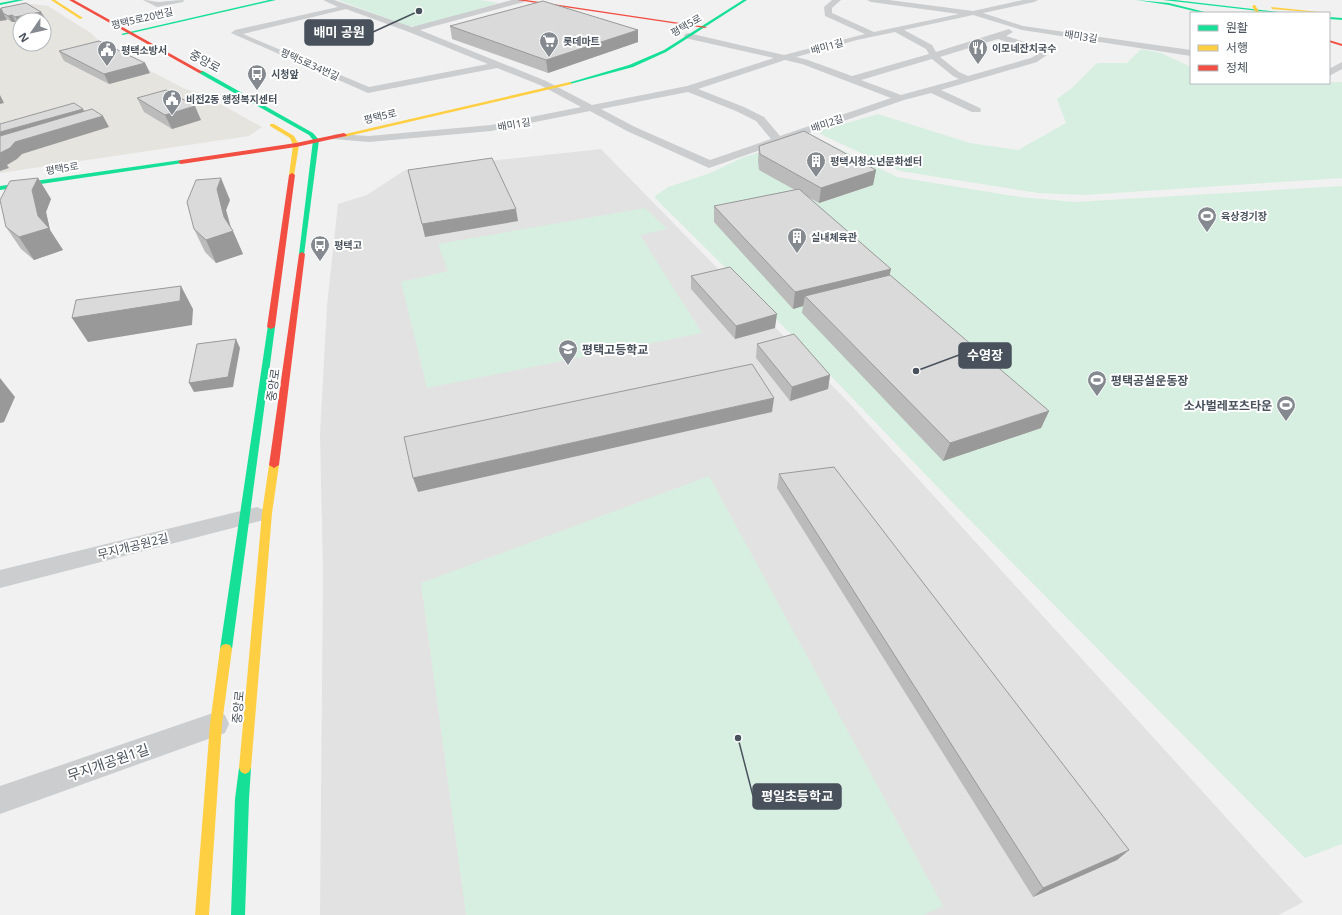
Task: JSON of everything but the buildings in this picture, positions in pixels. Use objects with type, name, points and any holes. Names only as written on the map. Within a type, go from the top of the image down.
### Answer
[{"type":"main road","points":[[0,4],[22,0]]},
{"type":"main road","points":[[53,0],[90,25]]},
{"type":"main road","name":"중앙로","points":[[71,0],[130,32],[313,137],[293,328],[266,513],[242,799],[238,915]]},
{"type":"main road","name":"평택5로20번길","points":[[118,40],[130,32],[274,0]]},
{"type":"main road","points":[[520,0],[705,27]]},
{"type":"main road","name":"평택5로","points":[[0,188],[313,137],[337,137],[551,88],[631,66],[665,51],[705,27],[745,0]]},
{"type":"main road","points":[[1138,0],[1169,4],[1203,12]]},
{"type":"main road","points":[[1165,0],[1279,12]]},
{"type":"main road","points":[[1203,0],[1256,10]]},
{"type":"main road","points":[[1330,14],[1342,15]]},
{"type":"main road","points":[[1330,18],[1342,19]]},
{"type":"main road","points":[[1330,36],[1342,40]]},
{"type":"main road","points":[[1330,43],[1342,46]]},
{"type":"main road","points":[[313,137],[340,129],[524,89],[551,88]]},
{"type":"main road","points":[[266,121],[294,141]]},
{"type":"main road","points":[[0,180],[294,141]]},
{"type":"main road","name":"중앙로","points":[[202,915],[216,724],[294,141]]},
{"type":"street","points":[[147,0],[157,5],[180,0]]},
{"type":"street","points":[[326,0],[412,30],[551,88],[591,108]]},
{"type":"street","points":[[412,30],[520,0]]},
{"type":"street","name":"배미1길","points":[[837,0],[828,8],[828,14],[873,34]]},
{"type":"street","name":"배미1길","points":[[871,0],[973,13]]},
{"type":"street","name":"배미1길","points":[[337,137],[369,139],[491,128],[689,90],[786,57],[873,34],[1034,0]]},
{"type":"street","name":"평택5로34번길","points":[[346,7],[235,32],[368,90],[497,66]]},
{"type":"street","name":"배미3길","points":[[973,13],[1022,28],[1190,53]]},
{"type":"street","points":[[946,19],[958,25]]},
{"type":"street","points":[[853,79],[985,41],[1022,28]]},
{"type":"street","points":[[896,29],[929,47],[934,56],[956,74],[968,80]]},
{"type":"street","points":[[975,34],[985,41]]},
{"type":"street","points":[[688,36],[786,57],[853,79],[900,98]]},
{"type":"street","name":"배미2길","points":[[591,108],[631,129],[708,164],[900,98],[968,80],[1034,60],[1043,55],[1038,49],[997,36]]},
{"type":"street","points":[[1330,72],[1342,65]]},
{"type":"street","points":[[689,90],[740,109],[760,120],[778,141]]},
{"type":"street","points":[[932,90],[976,110]]},
{"type":"street","name":"무지개공원2길","points":[[0,579],[266,513]]},
{"type":"street","name":"무지개공원1길","points":[[0,800],[216,724]]},
{"type":"shaded area","points":[[32,4],[48,6],[91,33],[105,47],[183,88],[202,94],[262,127],[249,136],[0,173],[0,9]]},
{"type":"shaded area","points":[[601,149],[851,405],[1303,902],[1279,915],[320,915],[323,573],[320,434],[327,305],[338,204],[367,195],[405,170]]},
{"type":"green space","points":[[338,0],[480,0],[499,3],[419,26],[408,26]]},
{"type":"green space","points":[[1141,49],[1161,53],[1190,67],[1190,84],[1330,84],[1330,82],[1342,82],[1342,178],[1084,195],[1038,193],[900,171],[816,132],[878,114],[970,143],[1018,150],[1066,123],[1057,99],[1072,88],[1097,63],[1127,63]]},
{"type":"green space","name":"평택공설운동장","points":[[815,137],[897,177],[1020,197],[1075,202],[1342,186],[1342,844],[1305,858],[950,500],[753,295],[654,197],[668,187],[710,173],[744,157]]},
{"type":"green space","points":[[645,208],[667,229],[640,235],[702,333],[427,388],[401,282],[448,271],[438,244]]},
{"type":"green space","points":[[709,476],[943,906],[923,915],[466,915],[421,583]]},
{"type":"traffic: fast","points":[[0,4],[22,0]]},
{"type":"traffic: fast","points":[[123,34],[274,0]]},
{"type":"traffic: fast","points":[[570,83],[631,66],[665,51],[745,0]]},
{"type":"traffic: fast","points":[[1138,0],[1169,4],[1203,12]]},
{"type":"traffic: fast","points":[[1165,0],[1277,12]]},
{"type":"traffic: fast","points":[[1330,18],[1342,19]]},
{"type":"traffic: fast","points":[[201,72],[311,134],[316,140],[302,254]]},
{"type":"traffic: fast","points":[[0,188],[181,162]]},
{"type":"traffic: fast","points":[[226,649],[271,327]]},
{"type":"traffic: fast","points":[[238,915],[242,799],[245,768]]},
{"type":"traffic: slow","points":[[53,0],[81,18]]},
{"type":"traffic: slow","points":[[1254,6],[1257,12]]},
{"type":"traffic: slow","points":[[1272,8],[1310,12]]},
{"type":"traffic: slow","points":[[344,135],[570,83]]},
{"type":"traffic: slow","points":[[272,125],[292,137],[296,145],[292,175]]},
{"type":"traffic: slow","points":[[245,768],[267,513],[274,465]]},
{"type":"traffic: slow","points":[[202,915],[216,724],[226,649]]},
{"type":"traffic: jam","points":[[71,0],[201,72]]},
{"type":"traffic: jam","points":[[519,0],[705,27]]},
{"type":"traffic: jam","points":[[1330,41],[1342,45]]},
{"type":"traffic: jam","points":[[181,162],[296,145],[344,135]]},
{"type":"traffic: jam","points":[[271,327],[292,175]]},
{"type":"traffic: jam","points":[[274,465],[302,254]]},
{"type":"place","name":"배미 공원","points":[[419,11]]},
{"type":"place","name":"롯데마트","points":[[549,58]]},
{"type":"place","name":"이모네잔치국수","points":[[978,65]]},
{"type":"place","name":"평택소방서","points":[[107,67]]},
{"type":"place","name":"시청앞","points":[[257,91]]},
{"type":"place","name":"비전2동 행정복지센터","points":[[172,116]]},
{"type":"place","name":"평택시청소년문화센터","points":[[816,178]]},
{"type":"place","name":"육상경기장","points":[[1207,233]]},
{"type":"place","name":"실내체육관","points":[[797,254]]},
{"type":"place","name":"평택고","points":[[320,262]]},
{"type":"place","name":"평택고등학교","points":[[568,366]]},
{"type":"place","name":"수영장","points":[[916,371]]},
{"type":"place","name":"평택공설운동장","points":[[1097,397]]},
{"type":"place","name":"소사벌레포츠타운","points":[[1286,422]]},
{"type":"place","name":"평일초등학교","points":[[738,738]]}]
